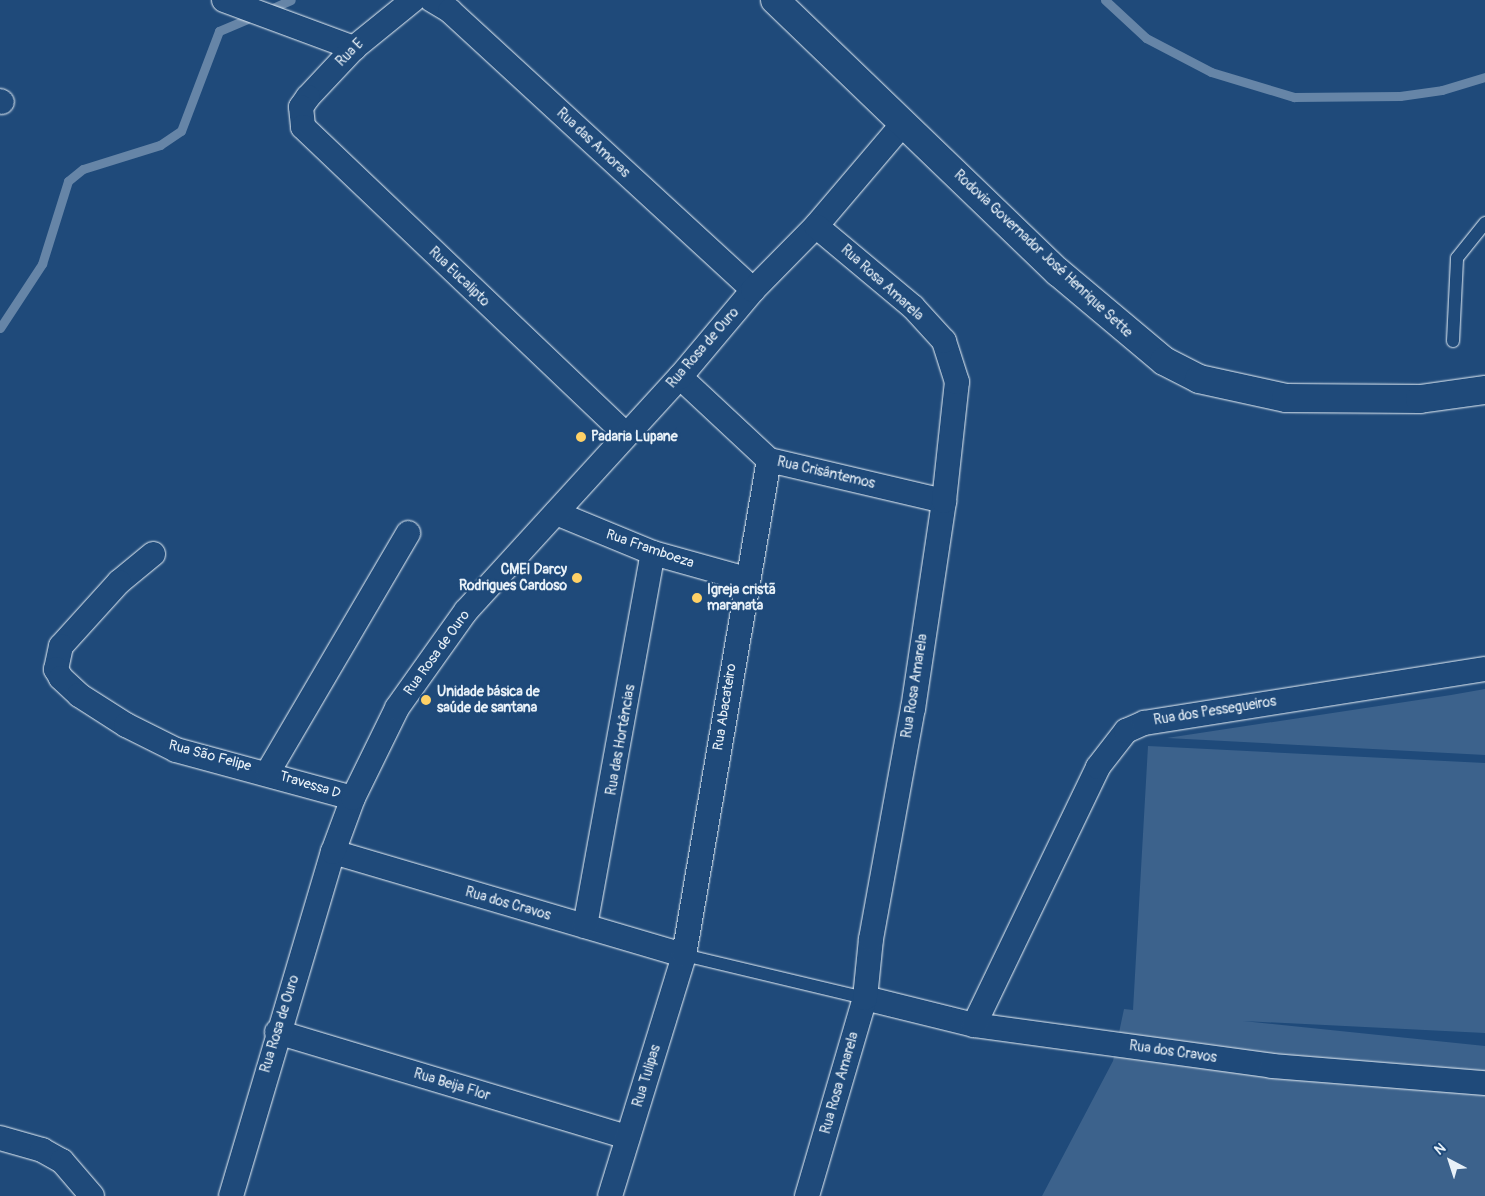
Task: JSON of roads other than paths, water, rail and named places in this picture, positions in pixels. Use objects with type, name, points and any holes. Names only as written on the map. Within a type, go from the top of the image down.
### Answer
[{"type":"main road","name":"Rodovia Governador José Henrique Sette","points":[[775,0],[902,125],[1132,336],[1164,361],[1199,379],[1286,398],[1420,399],[1485,390]]},
{"type":"street","points":[[224,0],[354,48]]},
{"type":"street","name":"Rua E","points":[[300,116],[308,97],[354,48],[413,0]]},
{"type":"street","name":"Rua das Amoras","points":[[432,0],[450,11],[753,290]]},
{"type":"street","name":"Rua Eucalipto","points":[[300,116],[309,134],[625,434]]},
{"type":"street","name":"Rua Rosa de Ouro","points":[[231,1196],[277,1032],[333,852],[354,798],[403,700],[466,611],[625,434],[680,377],[753,290],[816,226],[902,125]]},
{"type":"street","name":"Rua Rosa Amarela","points":[[807,1196],[865,998],[871,939],[912,708],[944,501],[957,382],[944,341],[913,307],[816,226]]},
{"type":"street","name":"Rua Crisântemos","points":[[680,377],[768,460],[944,501]]},
{"type":"street","name":"Rua Abacateiro","points":[[684,955],[746,579],[768,460]]},
{"type":"street","name":"Rua Framboeza","points":[[556,513],[653,553],[746,579]]},
{"type":"street","name":"Rua São Felipe","points":[[153,554],[87,614],[61,646],[56,669],[79,695],[168,746],[268,772],[408,533]]},
{"type":"street","name":"Rua das Hortências","points":[[585,926],[653,553]]},
{"type":"street","name":"Rua dos Pessegueiros","points":[[974,1025],[1098,767],[1126,731],[1144,723],[1485,669]]},
{"type":"street","name":"Travessa D","points":[[268,772],[354,798]]},
{"type":"street","name":"Rua dos Cravos","points":[[333,852],[684,955]]},
{"type":"street","name":"Rua Tulipas","points":[[610,1196],[684,955]]},
{"type":"street","name":"Rua dos Cravos","points":[[865,998],[974,1025],[1272,1066],[1485,1084]]},
{"type":"street","name":"Rua Beija Flor","points":[[277,1032],[628,1137]]},
{"type":"street","points":[[0,1138],[42,1150],[62,1161],[92,1196]]},
{"type":"lane","points":[[1453,341],[1457,258],[1485,223]]},
{"type":"lane","points":[[684,955],[865,998]]},
{"type":"waterway","points":[[266,11],[291,0]]},
{"type":"waterway","points":[[1105,0],[1146,38],[1211,72],[1294,97],[1400,96],[1442,90],[1485,77]]},
{"type":"waterway","points":[[0,328],[42,264],[68,181],[83,169],[160,145],[181,131],[219,31],[254,16]]},
{"type":"place","name":"Padaria Lupane","points":[[581,437]]},
{"type":"place","name":"CMEI Darcy Rodrigues Cardoso","points":[[577,578]]},
{"type":"place","name":"Igreja cristã maranata","points":[[697,598]]},
{"type":"place","name":"Unidade básica de saúde de santana","points":[[426,700]]}]
